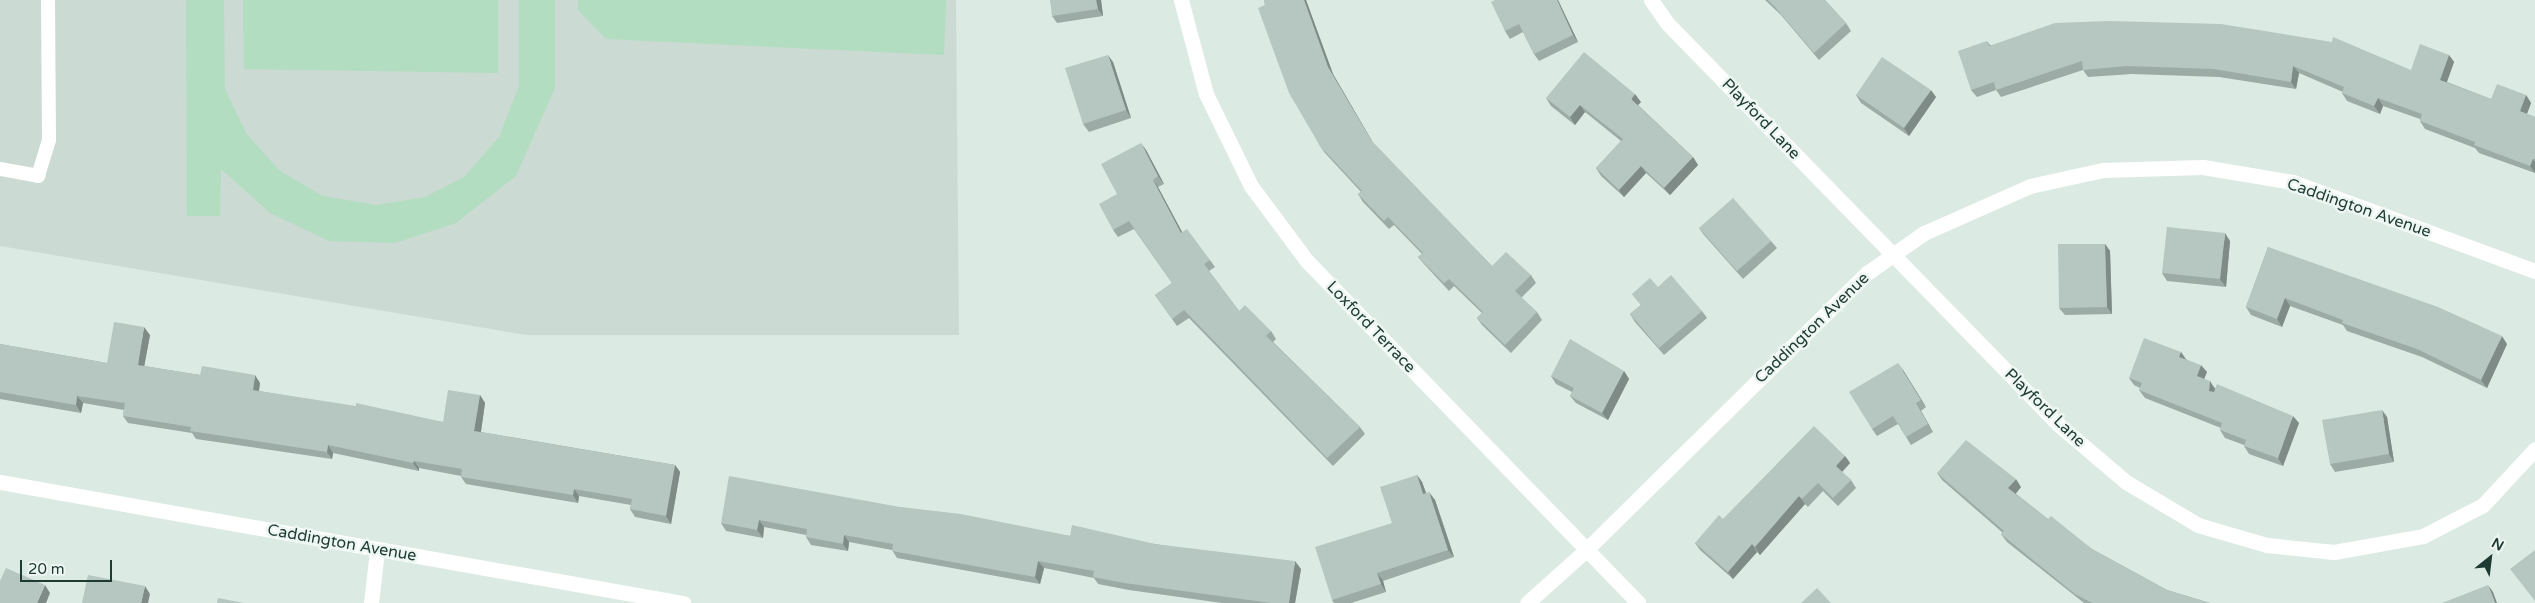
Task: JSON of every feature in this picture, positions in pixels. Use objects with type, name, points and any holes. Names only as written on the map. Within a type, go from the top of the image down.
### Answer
[{"type":"street","name":"Loxford Terrace","points":[[1181,0],[1206,94],[1250,186],[1307,261],[1638,603]]},
{"type":"street","name":"Playford Lane","points":[[1651,0],[1667,23],[2059,425],[2126,482],[2198,524],[2267,545],[2334,552],[2423,536],[2483,505],[2535,449]]},
{"type":"street","name":"Caddington Avenue","points":[[1527,603],[1586,550],[1867,273],[1924,233],[2030,186],[2103,170],[2203,167],[2293,182],[2535,271]]},
{"type":"street","name":"Caddington Avenue","points":[[0,482],[683,603]]},
{"type":"street","points":[[371,603],[377,550]]},
{"type":"lane","points":[[0,169],[38,176],[50,140],[48,0]]},
{"type":"shaded area","points":[[0,0],[956,0],[959,335],[526,335],[0,246]]},
{"type":"green space","points":[[186,0],[224,0],[225,89],[246,133],[280,171],[323,196],[376,205],[425,197],[464,177],[499,137],[519,86],[519,0],[555,0],[555,88],[516,176],[456,223],[395,243],[329,241],[270,213],[221,169],[220,216],[187,216]]},
{"type":"green space","points":[[243,0],[498,0],[498,73],[244,69]]},
{"type":"green space","points":[[578,0],[946,0],[944,55],[606,39],[578,10]]},
{"type":"building","points":[[1050,0],[1096,0],[1098,9],[1052,16]]},
{"type":"building","points":[[1264,0],[1304,0],[1328,67],[1371,140],[1492,266],[1506,252],[1531,275],[1515,291],[1537,312],[1505,345],[1477,318],[1483,312],[1449,279],[1444,283],[1418,257],[1423,253],[1388,217],[1384,221],[1358,194],[1362,191],[1320,146],[1289,93],[1258,8],[1265,5]]},
{"type":"building","points":[[1495,0],[1557,0],[1573,35],[1534,54],[1519,24],[1505,31],[1491,2]]},
{"type":"building","points":[[1768,0],[1825,0],[1846,23],[1814,53]]},
{"type":"building","points":[[2108,21],[2221,24],[2332,42],[2333,37],[2411,70],[2420,44],[2449,55],[2440,80],[2491,99],[2497,84],[2526,95],[2520,111],[2535,117],[2535,159],[2533,159],[2530,166],[2474,145],[2475,142],[2420,121],[2422,114],[2378,98],[2374,106],[2342,93],[2344,87],[2293,66],[2291,82],[2214,69],[2127,66],[2083,70],[2082,61],[1996,90],[1994,82],[1971,90],[1958,51],[1987,41],[1989,46],[2055,23]]},
{"type":"building","points":[[1584,52],[1635,94],[1631,99],[1693,157],[1664,188],[1641,166],[1619,190],[1596,168],[1623,139],[1580,105],[1570,117],[1546,98]]},
{"type":"building","points":[[1108,55],[1126,110],[1083,124],[1065,68]]},
{"type":"building","points":[[1882,57],[1931,90],[1904,128],[1856,95]]},
{"type":"building","points":[[1141,143],[1158,176],[1153,180],[1181,233],[1187,229],[1210,260],[1204,264],[1239,311],[1245,305],[1271,331],[1266,336],[1360,427],[1327,458],[1184,310],[1172,319],[1155,295],[1172,283],[1129,221],[1113,230],[1099,204],[1117,194],[1101,164]]},
{"type":"building","points":[[1733,198],[1771,241],[1737,271],[1699,228]]},
{"type":"building","points":[[2167,227],[2225,233],[2220,279],[2162,273]]},
{"type":"building","points":[[2058,244],[2105,244],[2107,307],[2059,308]]},
{"type":"building","points":[[2268,247],[2438,307],[2502,336],[2481,380],[2417,349],[2342,323],[2343,320],[2285,298],[2277,319],[2246,307]]},
{"type":"building","points":[[1671,275],[1702,311],[1659,348],[1630,314],[1641,305],[1632,294],[1650,278],[1658,287]]},
{"type":"building","points":[[114,322],[144,327],[138,365],[200,375],[202,366],[255,375],[253,390],[356,406],[356,403],[443,422],[448,390],[480,395],[474,431],[675,465],[666,516],[630,509],[632,499],[574,489],[573,495],[461,477],[462,469],[414,461],[413,463],[328,445],[327,452],[190,431],[191,427],[123,416],[125,403],[77,396],[76,405],[0,392],[0,344],[107,363]]},
{"type":"building","points":[[2144,338],[2181,352],[2179,357],[2201,365],[2197,376],[2210,381],[2209,391],[2214,392],[2217,384],[2293,416],[2278,458],[2244,446],[2246,440],[2220,430],[2222,423],[2139,390],[2142,383],[2129,378]]},
{"type":"building","points":[[1570,339],[1624,371],[1602,413],[1570,396],[1574,388],[1551,376]]},
{"type":"building","points":[[1898,363],[1921,400],[1916,403],[1928,424],[1906,437],[1893,416],[1872,429],[1849,392]]},
{"type":"building","points":[[2382,410],[2389,454],[2330,464],[2322,420]]},
{"type":"building","points":[[1814,426],[1845,456],[1836,466],[1851,480],[1833,498],[1818,483],[1802,499],[1799,496],[1755,547],[1752,544],[1728,572],[1695,543],[1719,515],[1723,519]]},
{"type":"building","points":[[1966,440],[2016,479],[2008,488],[2048,519],[2051,516],[2092,549],[2167,590],[2210,603],[2092,603],[2075,594],[2001,534],[2004,531],[1937,473]]},
{"type":"building","points":[[1417,475],[1423,494],[1429,492],[1448,550],[1377,573],[1381,584],[1332,600],[1315,547],[1392,523],[1380,487]]},
{"type":"building","points":[[729,476],[900,507],[961,514],[1070,536],[1072,525],[1155,544],[1295,561],[1289,603],[1271,603],[1124,583],[1093,577],[1094,571],[1038,561],[1035,577],[892,551],[893,544],[844,535],[843,544],[806,537],[807,529],[759,520],[757,530],[721,523]]},
{"type":"building","points":[[2535,550],[2535,601],[2510,569]]},
{"type":"building","points":[[6,568],[45,585],[37,603],[0,603],[0,581]]},
{"type":"building","points":[[88,575],[145,586],[141,603],[82,603]]},
{"type":"building","points":[[2488,585],[2495,603],[2442,603]]},
{"type":"building","points":[[1817,588],[1831,603],[1801,603]]},
{"type":"building","points":[[218,598],[244,603],[217,603]]}]
